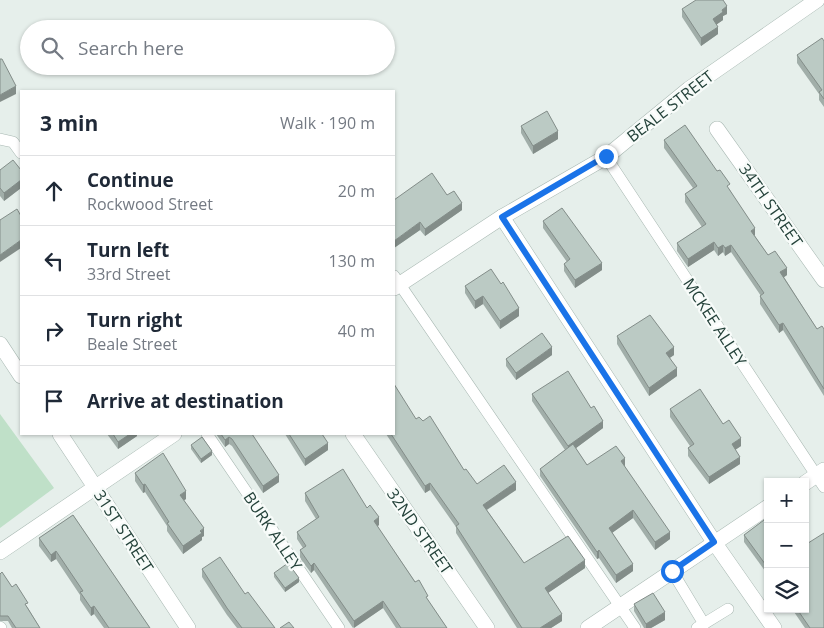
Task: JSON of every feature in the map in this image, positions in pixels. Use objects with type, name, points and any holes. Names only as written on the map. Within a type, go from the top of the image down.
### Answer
[{"type":"street","name":"BEALE STREET","points":[[396,283],[502,217],[606,156],[689,89],[817,0]]},
{"type":"street","name":"34TH STREET","points":[[717,129],[824,280]]},
{"type":"street","points":[[502,217],[714,542],[774,628]]},
{"type":"street","points":[[0,344],[20,374]]},
{"type":"street","name":"31ST STREET","points":[[61,435],[188,628]]},
{"type":"street","points":[[0,552],[173,435]]},
{"type":"street","name":"32ND STREET","points":[[354,435],[487,628]]},
{"type":"street","points":[[588,628],[764,510]]},
{"type":"lane","points":[[0,139],[12,142],[20,151]]},
{"type":"lane","name":"MCKEE ALLEY","points":[[606,156],[817,479]]},
{"type":"lane","points":[[396,283],[635,628]]},
{"type":"lane","name":"BURK ALLEY","points":[[208,435],[339,628]]},
{"type":"lane","points":[[672,571],[700,626],[728,609]]},
{"type":"green space","points":[[0,414],[54,488],[0,528]]},
{"type":"building","points":[[696,0],[723,0],[727,6],[722,10],[723,12],[713,19],[718,27],[701,38],[682,9]]},
{"type":"building","points":[[822,38],[824,41],[824,99],[819,92],[822,90],[797,55]]},
{"type":"building","points":[[0,59],[2,59],[16,86],[0,95]]},
{"type":"building","points":[[547,111],[558,131],[533,146],[521,126]]},
{"type":"building","points":[[685,125],[717,171],[720,170],[730,184],[727,186],[755,228],[751,231],[768,255],[775,251],[787,268],[780,272],[817,329],[822,326],[824,329],[824,389],[783,323],[779,325],[760,296],[764,293],[731,245],[725,248],[723,245],[718,248],[714,242],[688,259],[677,243],[706,224],[685,194],[697,186],[664,140]]},
{"type":"building","points":[[13,160],[20,169],[20,181],[4,193],[0,188],[0,170]]},
{"type":"building","points":[[432,173],[447,195],[454,191],[462,203],[425,229],[420,222],[395,240],[395,199]]},
{"type":"building","points":[[562,208],[602,263],[575,280],[564,264],[570,259],[543,221]]},
{"type":"building","points":[[17,209],[20,214],[20,241],[0,255],[0,220]]},
{"type":"building","points":[[491,269],[501,284],[503,282],[519,308],[500,321],[483,296],[475,301],[465,286]]},
{"type":"building","points":[[650,315],[674,347],[666,353],[677,368],[649,388],[617,336]]},
{"type":"building","points":[[542,333],[552,347],[516,373],[506,359]]},
{"type":"building","points":[[568,371],[591,408],[594,406],[603,421],[568,446],[532,394]]},
{"type":"building","points":[[395,386],[416,419],[419,417],[423,421],[430,416],[464,470],[466,469],[477,484],[504,465],[516,482],[483,505],[524,563],[568,536],[585,560],[545,588],[562,614],[540,628],[522,628],[456,526],[459,524],[430,483],[425,486],[392,435],[395,435]]},
{"type":"building","points":[[700,389],[723,424],[729,420],[741,438],[732,444],[740,457],[709,477],[688,448],[694,444],[670,409]]},
{"type":"building","points":[[114,435],[128,435],[118,442]]},
{"type":"building","points":[[222,435],[253,435],[279,475],[263,486],[232,439],[229,437],[225,440]]},
{"type":"building","points":[[290,435],[323,435],[328,443],[305,459]]},
{"type":"building","points":[[202,437],[212,451],[201,459],[191,445]]},
{"type":"building","points":[[573,444],[587,465],[616,446],[625,458],[621,461],[670,532],[655,542],[633,510],[609,528],[633,564],[616,575],[599,550],[597,552],[540,469]]},
{"type":"building","points":[[163,453],[186,491],[180,495],[204,528],[200,531],[202,533],[183,546],[167,523],[169,522],[145,484],[143,485],[135,473]]},
{"type":"building","points":[[343,469],[367,508],[370,505],[379,517],[374,521],[415,582],[419,580],[428,596],[426,597],[447,628],[401,628],[383,601],[354,621],[314,563],[311,566],[300,550],[306,546],[297,532],[319,517],[305,493]]},
{"type":"building","points":[[73,515],[150,628],[109,628],[94,606],[91,608],[80,592],[83,591],[56,551],[51,555],[39,538]]},
{"type":"building","points":[[764,520],[764,562],[744,535]]},
{"type":"building","points":[[824,533],[824,628],[810,628],[800,613],[809,613],[809,542]]},
{"type":"building","points":[[220,557],[245,594],[248,592],[275,628],[242,628],[202,569]]},
{"type":"building","points":[[288,563],[299,578],[285,588],[274,573]]},
{"type":"building","points":[[2,572],[12,587],[16,584],[28,603],[25,604],[40,628],[16,628],[8,616],[0,616],[0,574]]},
{"type":"building","points":[[653,593],[665,612],[646,624],[634,604]]},
{"type":"building","points":[[289,622],[294,628],[280,628]]},
{"type":"route","points":[[606,156],[502,217],[714,542],[672,571]]}]
